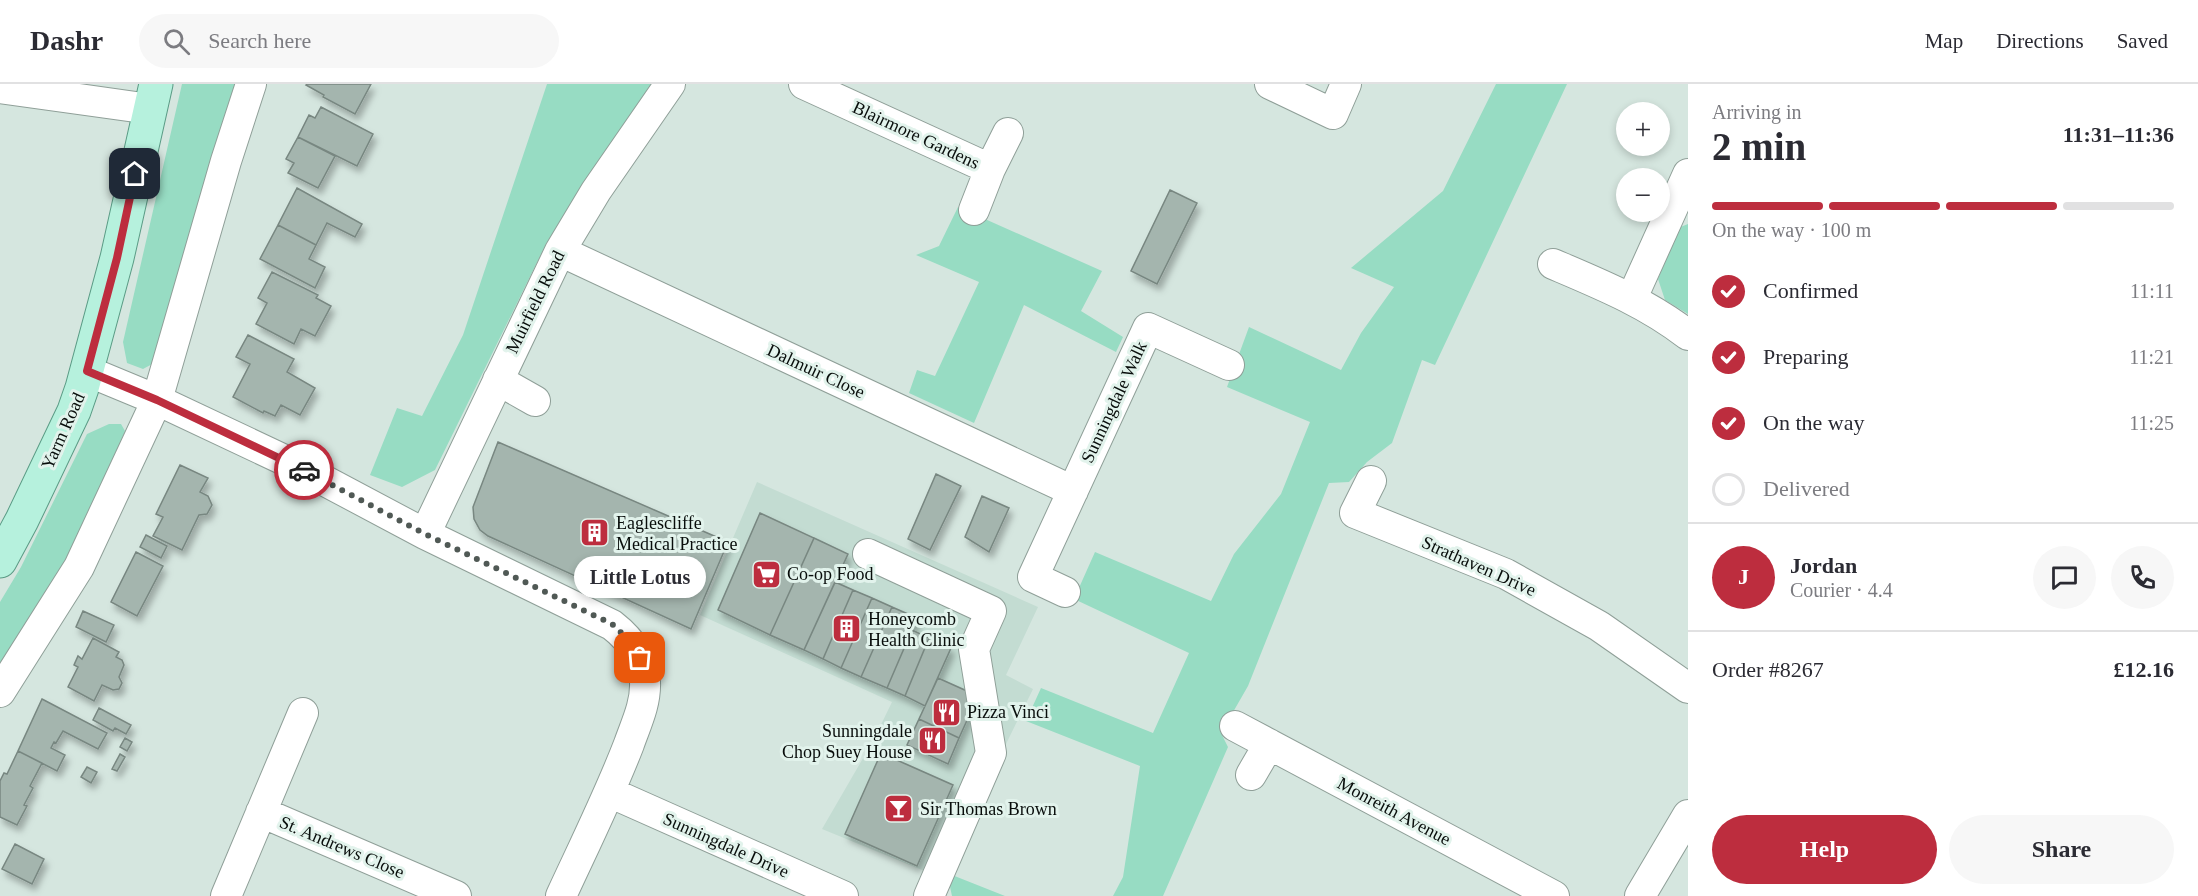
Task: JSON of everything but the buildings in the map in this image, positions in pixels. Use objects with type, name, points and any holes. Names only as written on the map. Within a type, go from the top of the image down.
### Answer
[{"type":"main road","name":"Yarm Road","points":[[0,561],[74,411],[117,258],[153,97]]},
{"type":"street","points":[[0,692],[79,567],[157,400],[226,161],[251,84]]},
{"type":"street","name":"Muirfield Road","points":[[425,534],[560,251],[596,190],[669,84]]},
{"type":"street","name":"Blairmore Gardens","points":[[804,84],[990,169],[1008,133]]},
{"type":"street","points":[[1270,84],[1333,114],[1346,84]]},
{"type":"street","points":[[0,88],[153,97]]},
{"type":"street","points":[[974,210],[990,169]]},
{"type":"street","points":[[1632,298],[1684,191]]},
{"type":"street","name":"Dalmuir Close","points":[[560,251],[1073,492]]},
{"type":"street","points":[[1553,264],[1632,298],[1672,322],[1688,335]]},
{"type":"street","name":"Sunningdale Walk","points":[[1073,492],[1148,328],[1229,365]]},
{"type":"street","points":[[87,371],[157,400],[297,466],[425,534],[612,624],[633,644],[644,670],[644,699],[609,792],[561,896]]},
{"type":"street","points":[[498,380],[535,401]]},
{"type":"street","name":"Strathaven Drive","points":[[1371,480],[1355,513],[1506,574],[1599,626],[1688,688]]},
{"type":"street","points":[[1065,591],[1033,577],[1073,492]]},
{"type":"street","points":[[868,554],[991,611],[974,649],[991,753],[929,896]]},
{"type":"street","name":"St. Andrews Close","points":[[226,896],[303,713]]},
{"type":"street","name":"Monreith Avenue","points":[[1234,726],[1554,896]]},
{"type":"street","points":[[1251,775],[1269,744]]},
{"type":"street","name":"Sunningdale Drive","points":[[609,792],[843,896]]},
{"type":"street","name":"St. Andrews Close","points":[[261,812],[456,896]]},
{"type":"street","points":[[1640,896],[1688,814]]},
{"type":"shaded area","points":[[757,482],[1038,607],[1006,675],[1033,689],[982,793],[944,879],[822,829],[873,741],[892,702],[700,615]]},
{"type":"green space","points":[[182,84],[240,84],[156,362],[143,369],[127,363],[123,342]]},
{"type":"green space","points":[[547,84],[656,84],[547,242],[435,470],[402,487],[370,475],[397,408],[422,416],[463,335]]},
{"type":"green space","points":[[1496,84],[1567,84],[1435,365],[1422,360],[1392,443],[1367,462],[1349,482],[1329,483],[1248,686],[1221,733],[1228,747],[1163,896],[1113,896],[1123,877],[1140,766],[1026,721],[1041,688],[1153,733],[1189,653],[1074,599],[1095,552],[1211,601],[1234,554],[1281,494],[1310,422],[1227,387],[1249,327],[1341,370],[1361,333],[1394,287],[1351,268],[1443,191]]},
{"type":"green space","points":[[958,207],[1102,271],[1081,311],[1123,337],[1116,352],[1024,305],[974,423],[909,393],[917,370],[935,376],[979,282],[916,255],[939,246]]},
{"type":"green space","points":[[1688,224],[1688,314],[1665,300],[1658,279],[1678,228]]},
{"type":"green space","points":[[109,424],[121,424],[125,431],[101,492],[67,566],[0,670],[0,602],[21,567],[87,434]]},
{"type":"green space","points":[[947,873],[1005,896],[952,896]]},
{"type":"way so far","points":[[304,470],[425,534],[612,624],[633,644],[640,658]]},
{"type":"place","name":"Eaglescliffe Medical Practice","points":[[595,533]]},
{"type":"place","name":"Co-op Food","points":[[766,574]]},
{"type":"place","name":"Honeycomb Health Clinic","points":[[847,629]]},
{"type":"place","name":"Little Lotus","points":[[640,658]]},
{"type":"place","name":"Pizza Vinci","points":[[946,712]]},
{"type":"place","name":"Sunningdale Chop Suey House","points":[[933,741]]},
{"type":"place","name":"Sir Thomas Brown","points":[[899,809]]},
{"type":"route","points":[[135,174],[117,258],[87,371],[157,400],[304,470]]}]
